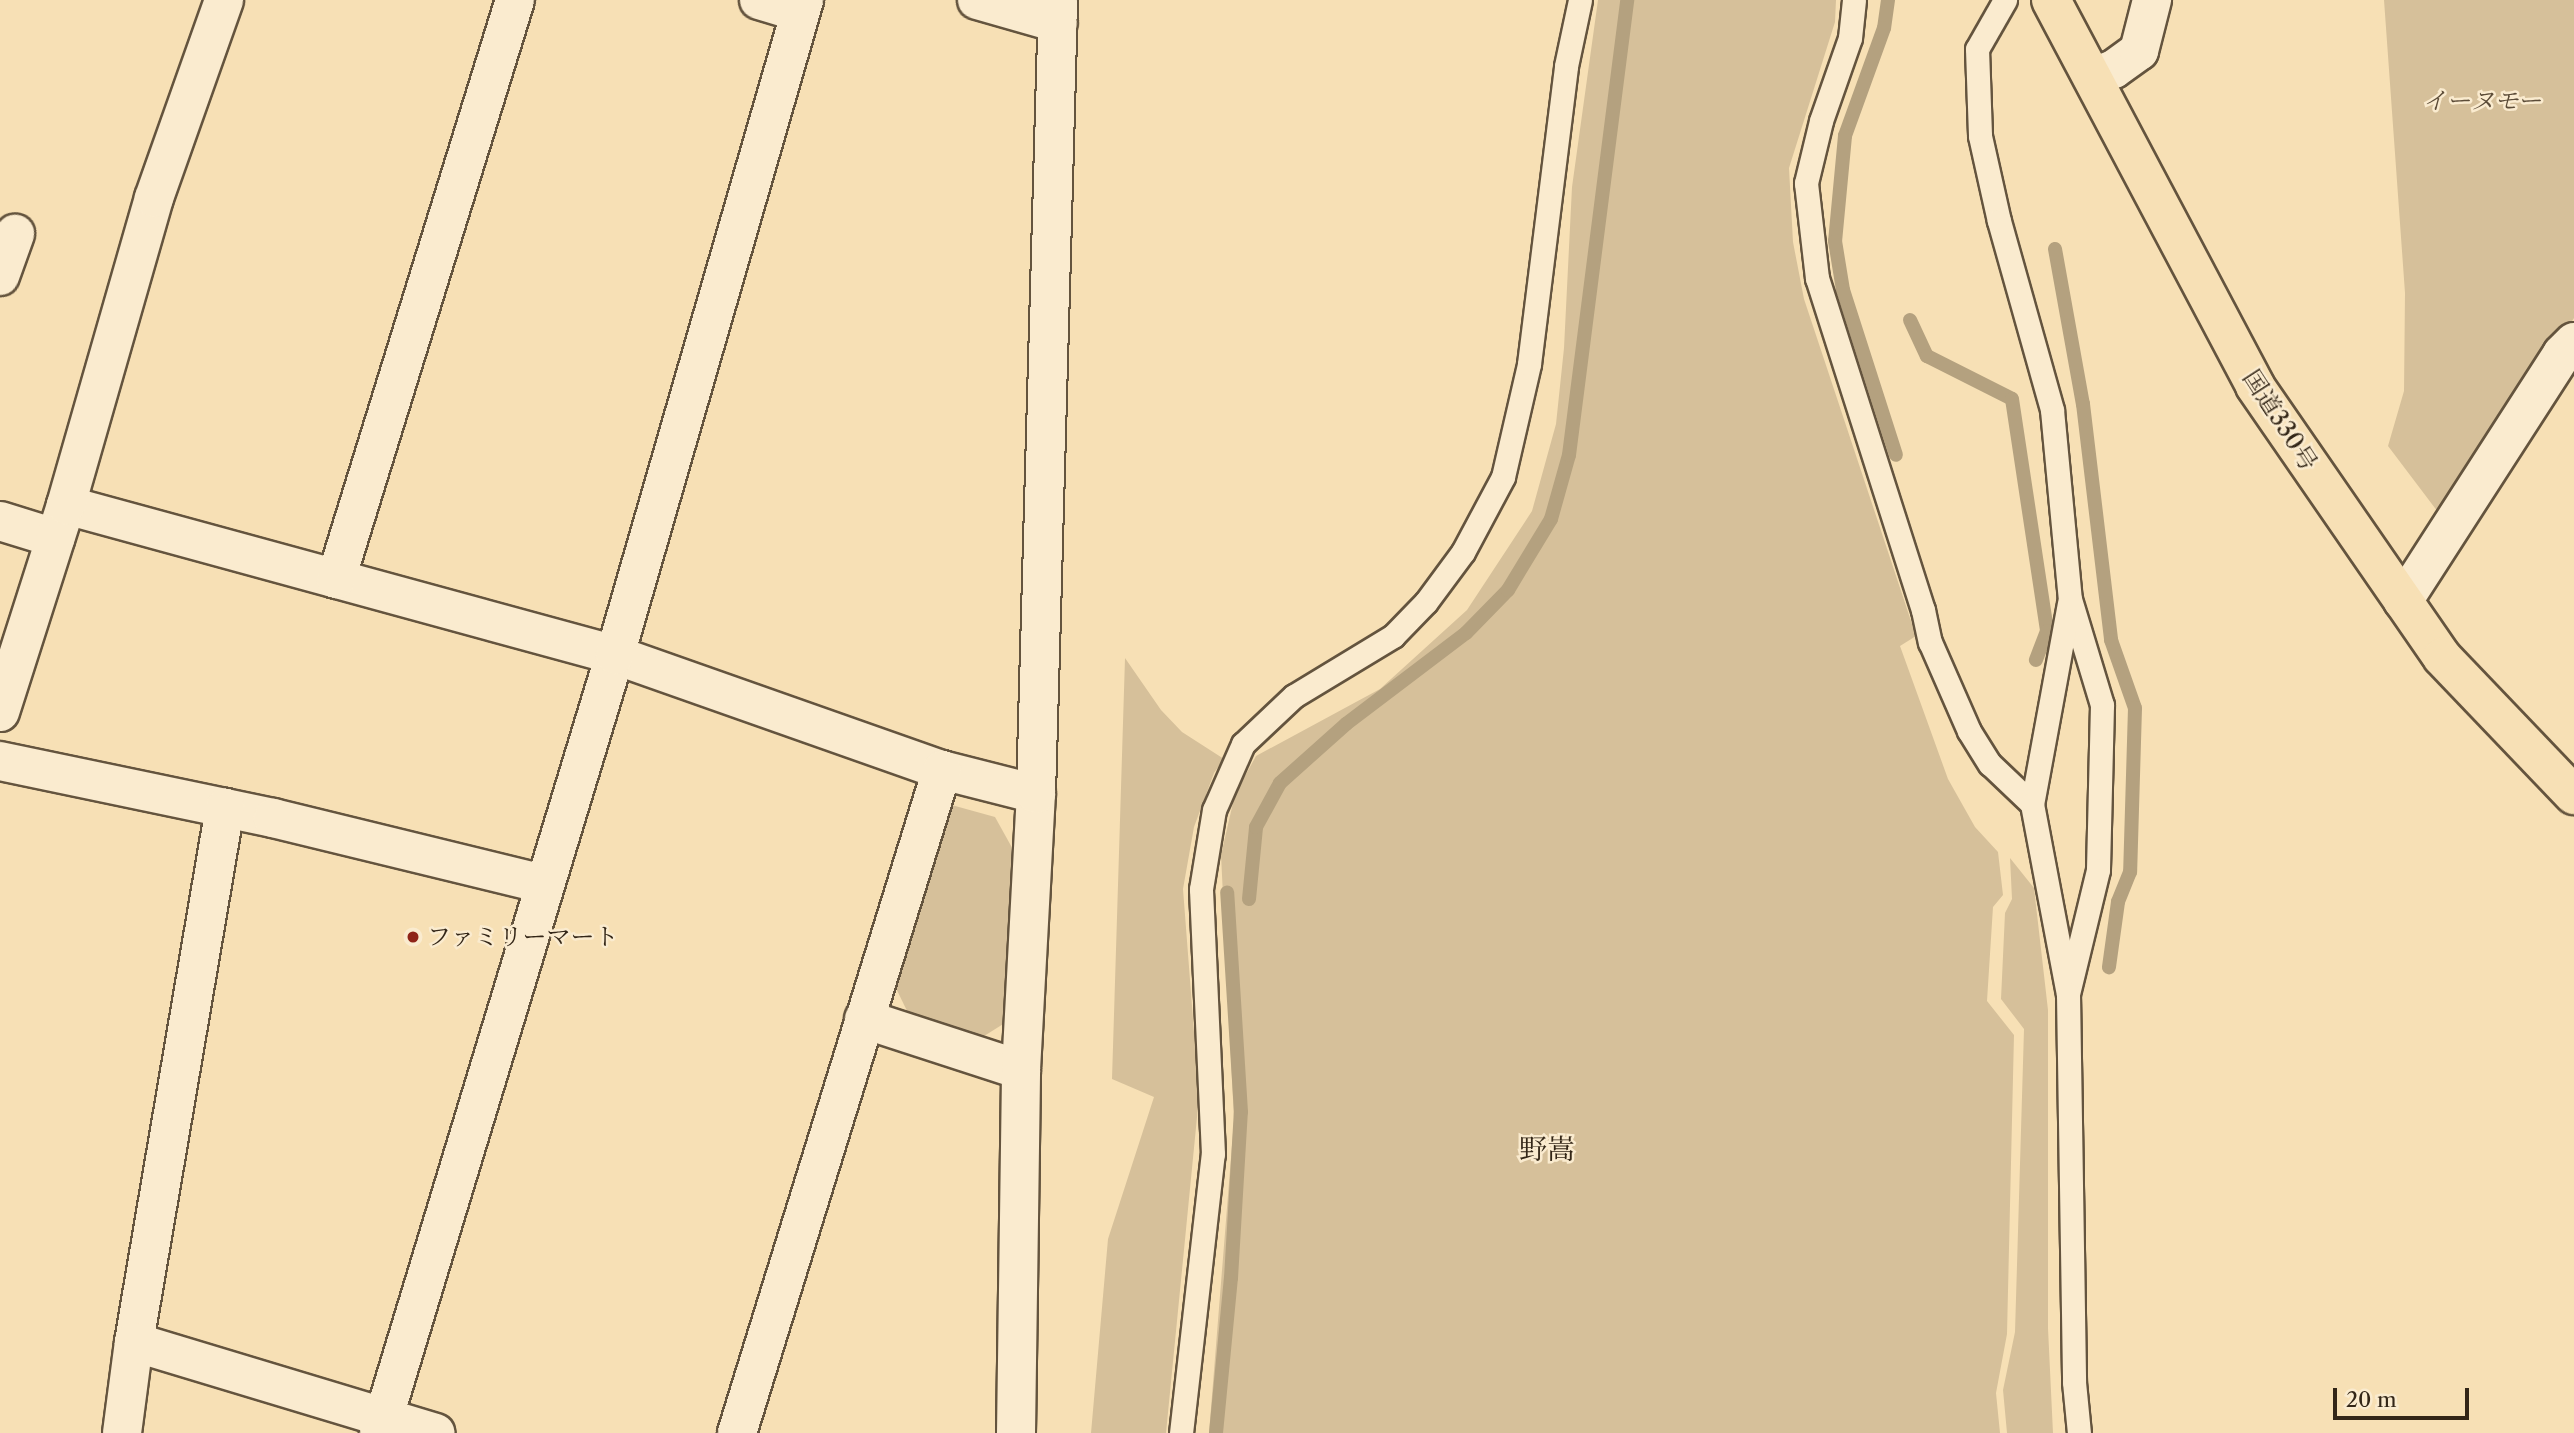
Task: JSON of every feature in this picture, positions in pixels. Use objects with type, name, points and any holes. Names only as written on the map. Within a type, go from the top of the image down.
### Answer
[{"type":"highway","name":"国道330号","points":[[2051,0],[2255,386],[2442,657],[2574,795]]},
{"type":"street","points":[[0,712],[61,521],[154,198],[224,0]]},
{"type":"street","points":[[336,579],[515,0]]},
{"type":"street","points":[[382,1425],[543,884],[615,655],[801,6],[759,0]]},
{"type":"street","points":[[977,0],[1058,11],[1036,794],[1021,1070],[1016,1433]]},
{"type":"street","points":[[2093,77],[2114,69],[2140,51],[2152,0]]},
{"type":"street","points":[[0,276],[15,234]]},
{"type":"street","points":[[2403,600],[2561,354],[2574,342]]},
{"type":"street","points":[[0,521],[61,521],[336,579],[615,655],[942,770],[1036,794]]},
{"type":"street","points":[[0,761],[226,808],[543,884]]},
{"type":"street","points":[[737,1433],[942,770]]},
{"type":"street","points":[[122,1433],[134,1342],[226,808]]},
{"type":"street","points":[[864,1018],[1021,1070]]},
{"type":"street","points":[[134,1342],[382,1425],[436,1433]]},
{"type":"lane","points":[[1181,1433],[1213,1154],[1201,889],[1214,810],[1243,744],[1294,696],[1393,636],[1426,602],[1463,552],[1503,477],[1529,364],[1566,66],[1580,0]]},
{"type":"lane","points":[[1854,0],[1850,38],[1821,121],[1806,183],[1817,278],[1923,610],[1930,642],[1969,731],[1990,764],[2032,804]]},
{"type":"lane","points":[[2005,0],[1977,49],[1980,136],[1999,221],[2052,410],[2070,599],[2102,705],[2098,870],[2068,993]]},
{"type":"lane","points":[[2070,599],[2032,804],[2068,993],[2074,1382],[2079,1433]]},
{"type":"green space","points":[[1598,0],[1836,0],[1835,22],[1789,168],[1793,242],[1804,299],[1916,636],[1900,646],[1948,779],[1975,827],[1998,852],[2003,895],[1993,907],[1987,1001],[2014,1035],[2007,1334],[1996,1393],[2000,1433],[1209,1433],[1234,1120],[1221,855],[1235,794],[1256,756],[1380,689],[1467,610],[1532,511],[1556,424],[1564,348],[1572,187]]},
{"type":"green space","name":"イーヌモー","points":[[2384,0],[2574,0],[2574,318],[2444,520],[2388,446],[2404,391],[2405,293]]},
{"type":"green space","points":[[1125,658],[1161,710],[1182,732],[1224,759],[1214,773],[1194,827],[1183,889],[1199,1097],[1166,1433],[1091,1433],[1108,1239],[1154,1097],[1112,1079]]},
{"type":"green space","points":[[948,804],[995,817],[1015,853],[1008,1021],[981,1038],[909,1015],[891,978]]},
{"type":"green space","points":[[2010,858],[2034,888],[2048,1010],[2048,1328],[2053,1433],[2007,1433],[2003,1390],[2015,1332],[2024,1029],[2001,999],[2005,913],[2012,899]]},
{"type":"waterway","points":[[1249,899],[1256,827],[1280,783],[1346,724],[1466,633],[1508,590],[1551,519],[1569,455],[1627,0]]},
{"type":"waterway","points":[[1888,0],[1884,28],[1845,136],[1835,241],[1843,290],[1896,455]]},
{"type":"waterway","points":[[2055,249],[2083,404],[2111,640],[2135,708],[2130,872],[2118,902],[2109,967]]},
{"type":"waterway","points":[[1910,320],[1927,356],[2012,399],[2047,631],[2036,660]]},
{"type":"waterway","points":[[1216,1433],[1231,1278],[1241,1112],[1227,892]]},
{"type":"place","name":"ファミリーマート","points":[[413,937]]},
{"type":"district","name":"野嵩","points":[[1547,1149]]}]
